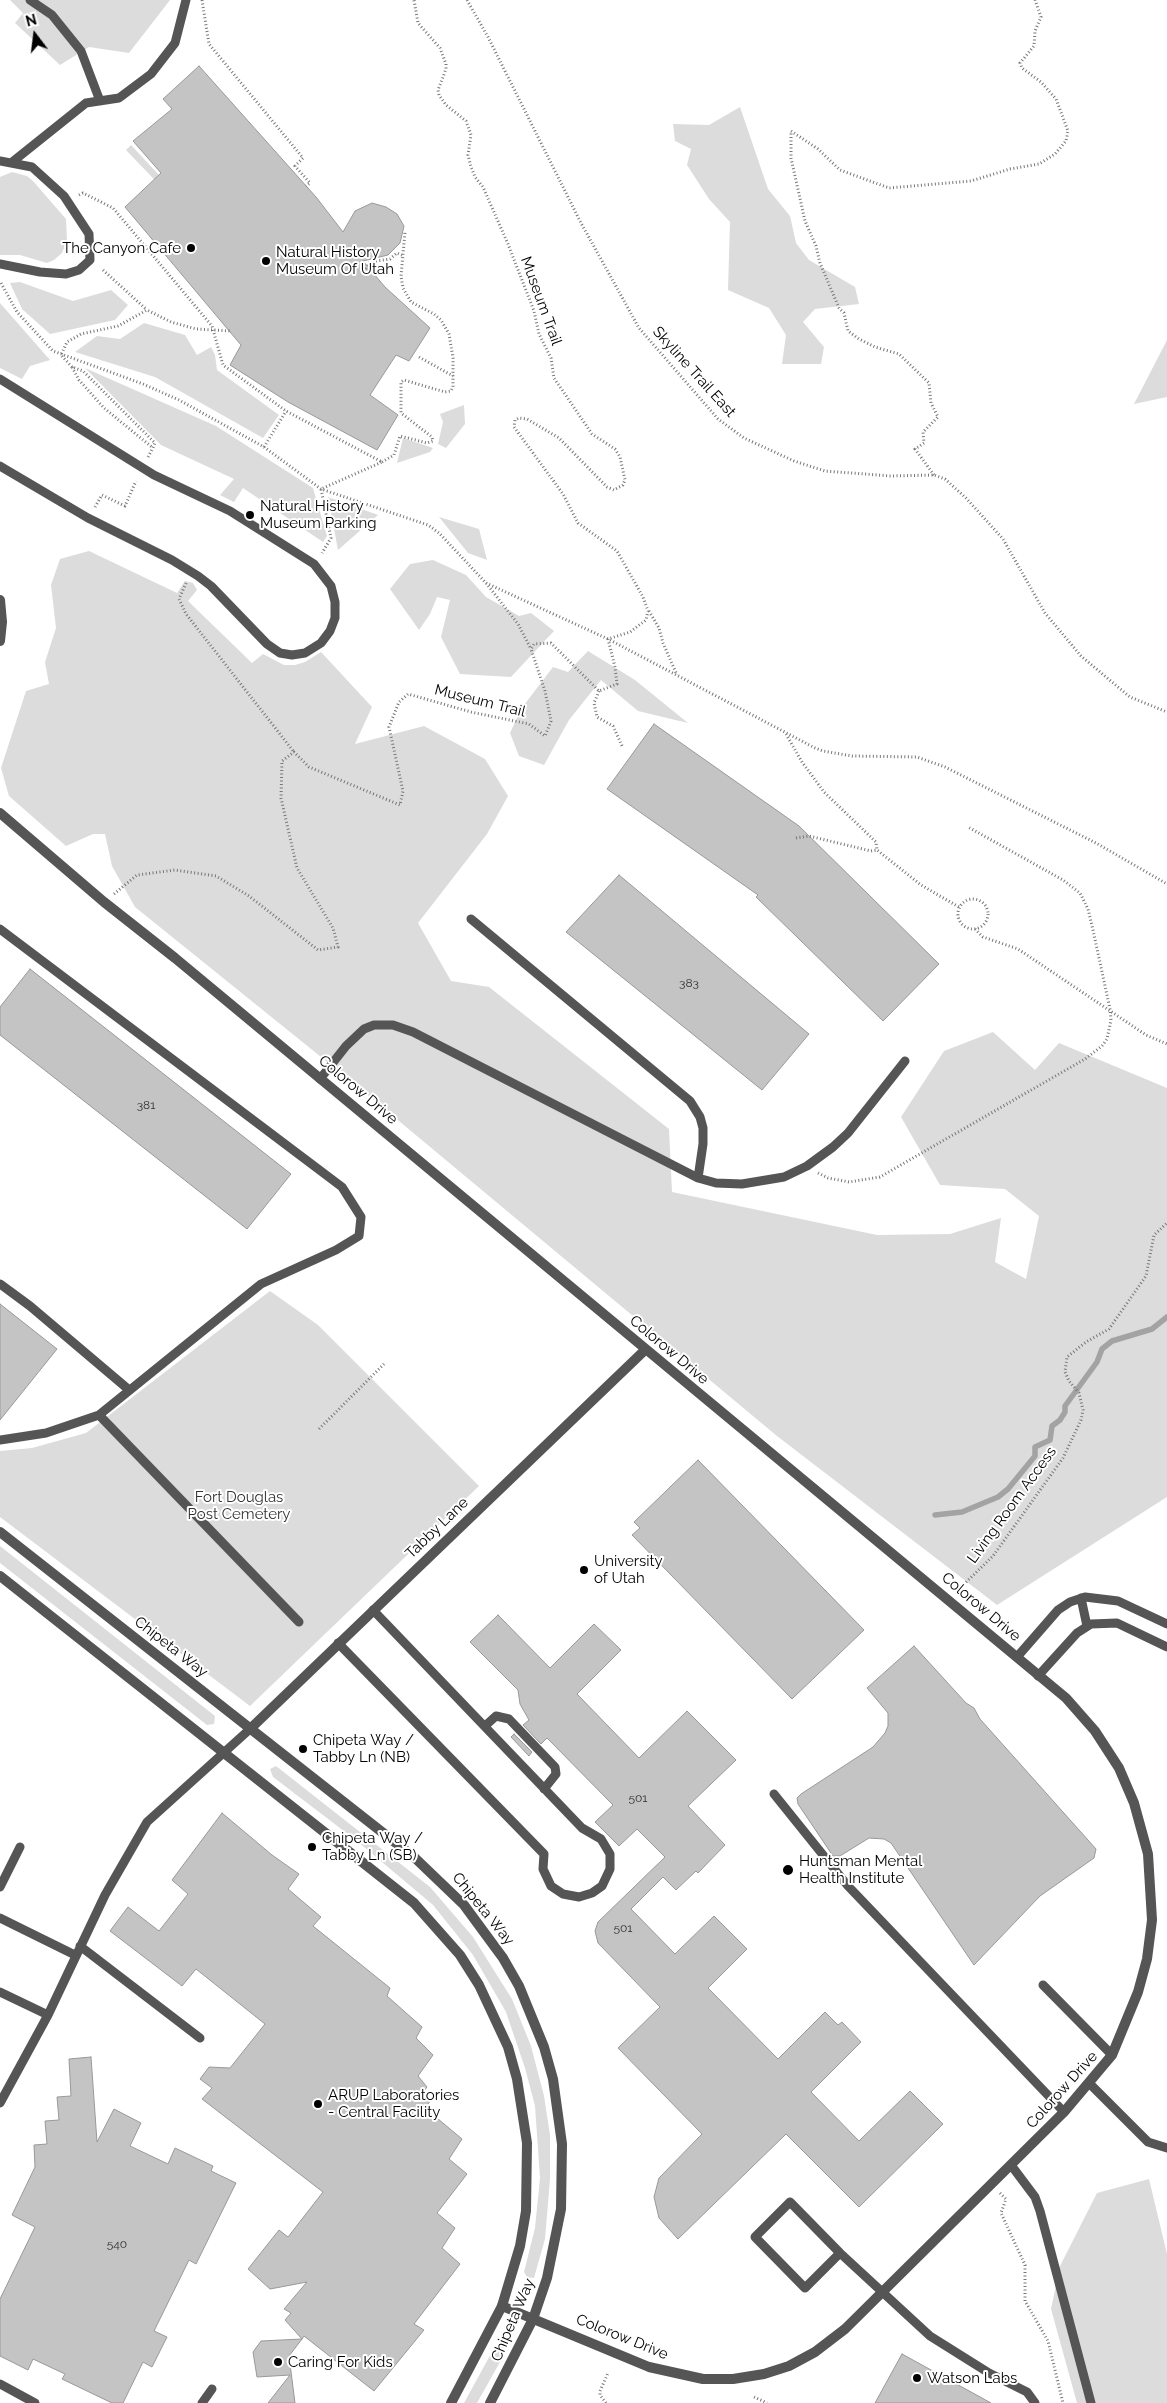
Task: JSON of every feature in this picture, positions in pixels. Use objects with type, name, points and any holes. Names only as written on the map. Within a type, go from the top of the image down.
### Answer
[{"type":"street","points":[[0,600],[2,622],[0,640]]},
{"type":"street","name":"Colorow Drive","points":[[0,813],[104,902],[320,1078],[1066,1698],[1095,1731],[1119,1768],[1134,1804],[1148,1854],[1152,1920],[1147,1959],[1126,2026],[1112,2055],[1090,2084],[1064,2112],[881,2292],[845,2330],[815,2352],[790,2366],[764,2374],[734,2379],[703,2379],[649,2367],[502,2306]]},
{"type":"street","name":"Tabby Lane","points":[[250,1729],[645,1350]]},
{"type":"street","name":"Chipeta Way","points":[[0,1532],[384,1832],[441,1881],[484,1930],[519,1986],[544,2047],[553,2079],[562,2144],[561,2209],[547,2278],[534,2318],[490,2403]]},
{"type":"street","name":"Chipeta Way","points":[[0,1576],[414,1903],[460,1955],[495,2016],[508,2047],[524,2112],[527,2151],[526,2211],[520,2246],[502,2306],[451,2403]]},
{"type":"lane","points":[[30,0],[52,15],[81,51],[100,101]]},
{"type":"lane","points":[[12,163],[86,103],[119,98],[152,74],[175,43],[186,0]]},
{"type":"lane","points":[[0,162],[32,167],[64,196],[90,234],[90,260],[79,270],[66,274],[40,272],[0,264]]},
{"type":"lane","points":[[0,466],[88,518],[192,572],[211,586],[266,644],[280,653],[292,655],[305,653],[321,643],[335,618],[331,586],[314,564],[230,511],[154,475],[1,381]]},
{"type":"lane","points":[[471,919],[690,1101],[700,1117],[703,1128],[703,1144],[698,1178]]},
{"type":"lane","points":[[0,929],[342,1188],[361,1217],[359,1236],[336,1250],[261,1284],[128,1389],[99,1415],[46,1433],[0,1440]]},
{"type":"lane","points":[[320,1078],[346,1046],[364,1030],[374,1025],[393,1025],[413,1032],[698,1178],[716,1184],[764,1182],[784,1177],[807,1166],[848,1133],[905,1061]]},
{"type":"lane","points":[[0,1284],[30,1306],[128,1389]]},
{"type":"lane","points":[[99,1415],[299,1622]]},
{"type":"lane","points":[[1017,1657],[1053,1615],[1070,1602],[1080,1598],[1097,1597],[1118,1601],[1167,1624]]},
{"type":"lane","points":[[1080,1598],[1087,1626]]},
{"type":"lane","points":[[338,1643],[544,1854],[543,1870],[551,1886],[562,1894],[578,1897],[592,1893],[602,1886],[610,1869],[610,1854],[601,1839],[582,1828],[373,1610]]},
{"type":"lane","points":[[1038,1676],[1078,1633],[1087,1626],[1101,1622],[1117,1623],[1167,1647]]},
{"type":"lane","points":[[484,1726],[496,1716],[509,1719],[555,1766],[556,1774],[544,1789]]},
{"type":"lane","points":[[0,2103],[48,2015],[105,1895],[147,1822],[250,1729]]},
{"type":"lane","points":[[774,1794],[848,1886],[1064,2112]]},
{"type":"lane","points":[[0,1887],[20,1847]]},
{"type":"lane","points":[[0,1918],[78,1951],[200,2038]]},
{"type":"lane","points":[[1043,1985],[1112,2055]]},
{"type":"lane","points":[[0,1992],[48,2015]]},
{"type":"lane","points":[[1090,2084],[1148,2142],[1167,2148]]},
{"type":"lane","points":[[1011,2165],[1035,2197],[1040,2211],[1091,2403]]},
{"type":"lane","points":[[840,2253],[805,2288],[755,2237],[790,2202],[840,2253],[930,2336],[989,2372],[1028,2392],[1035,2403]]},
{"type":"lane","points":[[0,2384],[34,2403]]},
{"type":"lane","points":[[202,2403],[212,2389]]},
{"type":"path","points":[[202,0],[209,44],[303,158],[295,166],[310,183],[306,186]]},
{"type":"path","name":"Museum Trail","points":[[414,0],[418,23],[440,48],[446,64],[438,90],[439,95],[446,105],[466,121],[471,135],[468,155],[471,167],[475,178],[483,188],[508,244],[534,311],[538,334],[550,358],[554,378],[592,434],[615,449],[620,457],[625,480],[623,485],[614,490],[607,487],[559,438],[527,419],[519,418],[515,420],[514,427],[563,494],[578,523],[587,532],[604,540],[617,551],[648,611]]},
{"type":"path","name":"Skyline Trail East","points":[[466,0],[488,37],[581,223],[639,328],[718,419],[744,438],[794,461],[825,471],[891,476],[934,475]]},
{"type":"path","points":[[1035,0],[1041,17],[1035,31],[1034,46],[1020,63],[1022,68],[1041,82],[1056,100],[1068,131],[1066,141],[1055,154],[1039,164],[1010,169],[971,180],[889,188],[840,170],[818,149],[791,131],[791,158],[804,221],[816,246],[820,263],[839,308],[844,313],[848,331],[867,343],[899,354],[928,383],[932,406],[938,417],[923,432],[924,443],[915,448],[934,475],[945,479],[966,498],[1003,539],[1046,612],[1081,656],[1130,697],[1167,712]]},
{"type":"path","points":[[77,197],[83,192],[113,208],[212,326],[222,365],[286,411],[382,462]]},
{"type":"path","points":[[321,489],[394,455],[400,436],[427,443],[432,442],[433,439],[401,413],[401,382],[404,380],[449,392],[454,387],[452,341],[445,326],[434,314],[412,302],[403,288],[401,276],[405,232]]},
{"type":"path","points":[[366,269],[370,262],[390,259],[398,253],[404,256]]},
{"type":"path","points":[[104,270],[147,310],[171,322],[196,329],[231,331]]},
{"type":"path","points":[[1,283],[17,312],[46,344],[61,355],[72,367],[79,380],[104,408],[153,448]]},
{"type":"path","points":[[61,355],[64,346],[74,338],[118,326],[147,310]]},
{"type":"path","points":[[61,355],[157,390],[264,447],[321,489],[428,525],[440,533],[486,582],[518,624],[531,649]]},
{"type":"path","points":[[419,357],[453,376]]},
{"type":"path","points":[[72,367],[83,371],[89,376],[155,443],[145,462]]},
{"type":"path","points":[[264,447],[286,411]]},
{"type":"path","points":[[92,512],[102,495],[125,506],[136,481]]},
{"type":"path","points":[[314,564],[332,538],[321,489]]},
{"type":"path","points":[[104,902],[137,875],[175,870],[216,876],[249,896],[318,950],[338,947],[333,928],[297,868],[281,798],[282,761],[294,752],[186,614],[179,599],[192,572]]},
{"type":"path","points":[[486,582],[608,639],[785,733],[823,751],[852,756],[917,757],[945,767],[1096,843],[1167,884]]},
{"type":"path","points":[[608,639],[630,632],[646,620],[648,611]]},
{"type":"path","points":[[648,611],[659,628],[663,644],[677,675]]},
{"type":"path","points":[[608,639],[615,667],[616,684],[599,691],[594,703],[597,717],[612,726],[623,748]]},
{"type":"path","points":[[531,649],[534,644],[551,643],[569,658],[599,691]]},
{"type":"path","name":"Museum Trail","points":[[294,752],[310,767],[400,805],[404,791],[390,726],[399,702],[408,694],[471,712],[529,724],[545,736],[551,721],[545,691],[531,649]]},
{"type":"path","points":[[785,733],[802,762],[824,792],[876,842],[878,850],[915,881],[959,907]]},
{"type":"path","points":[[807,1166],[828,1178],[839,1181],[862,1181],[880,1177],[1085,1059],[1102,1046],[1107,1039],[1111,1020],[1110,1009],[1088,909],[1080,892],[1063,880],[968,827]]},
{"type":"path","points":[[796,838],[810,836],[871,851],[878,850]]},
{"type":"path","points":[[959,907],[972,899],[981,901],[985,905],[987,920],[975,929]]},
{"type":"path","points":[[959,907],[958,916],[966,928],[975,929],[983,937],[1018,949],[1110,1009],[1146,1035],[1167,1044]]},
{"type":"path","name":"Living Room Access","points":[[949,1600],[993,1556],[1062,1458],[1081,1420],[1083,1410],[1079,1393],[1069,1381],[1065,1372],[1067,1357],[1086,1342],[1109,1329],[1146,1276],[1154,1235],[1167,1223]]},
{"type":"path","points":[[319,1429],[384,1364]]},
{"type":"path","points":[[992,2184],[1006,2199],[1001,2213],[1025,2265],[1026,2301],[1048,2341],[1063,2403]]},
{"type":"path","points":[[606,2403],[600,2395],[600,2390],[608,2373]]},
{"type":"path","points":[[754,2397],[767,2403]]},
{"type":"green space","points":[[10,0],[170,0],[129,53],[89,47],[60,65],[15,23],[23,13]]},
{"type":"green space","points":[[740,107],[768,189],[790,216],[796,243],[809,260],[855,287],[859,304],[815,309],[803,322],[824,347],[821,364],[782,364],[786,335],[769,308],[728,290],[730,222],[709,199],[687,165],[691,149],[675,141],[673,124],[709,125]]},
{"type":"green space","points":[[131,145],[267,291],[264,294],[126,150]]},
{"type":"green space","points":[[12,172],[27,176],[33,181],[66,219],[67,241],[62,253],[54,260],[47,263],[20,255],[0,255],[0,177]]},
{"type":"green space","points":[[20,282],[73,301],[111,290],[128,305],[115,320],[50,334],[22,309],[10,283]]},
{"type":"green space","points":[[0,303],[50,360],[30,366],[22,379],[0,368]]},
{"type":"green space","points":[[144,323],[185,335],[197,355],[211,347],[215,355],[217,370],[279,415],[263,438],[155,377],[75,352],[97,336],[120,339]]},
{"type":"green space","points":[[1167,340],[1167,397],[1134,404]]},
{"type":"green space","points":[[85,368],[216,426],[313,488],[327,536],[323,542],[243,488],[234,502],[220,495],[234,479],[161,445]]},
{"type":"green space","points":[[464,405],[465,424],[446,448],[438,444],[443,422],[440,414]]},
{"type":"green space","points":[[403,438],[433,448],[430,452],[397,463]]},
{"type":"green space","points":[[328,497],[378,515],[338,550]]},
{"type":"green space","points":[[439,517],[479,529],[487,560],[468,553]]},
{"type":"green space","points":[[89,551],[177,593],[185,581],[193,583],[197,590],[188,601],[252,663],[263,654],[284,665],[295,665],[305,662],[321,652],[372,707],[355,744],[424,726],[485,759],[508,796],[487,834],[418,923],[451,981],[489,987],[669,1129],[672,1192],[877,1235],[950,1234],[1001,1218],[995,1262],[1026,1279],[1039,1216],[1005,1189],[940,1185],[901,1117],[944,1051],[993,1032],[1035,1070],[1059,1043],[1167,1088],[1167,1497],[997,1605],[777,1436],[357,1086],[135,907],[112,866],[105,834],[93,834],[66,846],[9,796],[1,768],[26,691],[49,684],[45,662],[56,628],[51,585],[60,559]]},
{"type":"green space","points":[[433,560],[466,575],[486,597],[519,616],[531,613],[554,631],[511,677],[460,674],[441,637],[450,600],[437,597],[430,614],[419,630],[390,589],[410,564]]},
{"type":"green space","points":[[588,651],[635,680],[688,723],[638,711],[601,680],[569,720],[544,765],[519,756],[510,733],[521,709],[553,667],[568,672]]},
{"type":"green space","name":"Fort Douglas Post Cemetery","points":[[270,1291],[318,1325],[479,1486],[250,1706],[0,1517],[0,1451],[32,1448],[86,1433]]},
{"type":"green space","points":[[0,1546],[215,1716],[214,1724],[207,1725],[0,1563]]},
{"type":"green space","points":[[276,1766],[430,1887],[473,1937],[512,1999],[531,2046],[544,2096],[550,2135],[550,2179],[545,2239],[534,2278],[527,2277],[524,2272],[535,2228],[540,2178],[535,2106],[525,2068],[506,2012],[473,1955],[433,1905],[357,1841],[273,1777],[270,1769]]},
{"type":"green space","points":[[1149,2179],[1167,2254],[1167,2403],[1077,2403],[1051,2309],[1060,2266],[1097,2193]]},
{"type":"green space","points":[[499,2344],[504,2346],[505,2353],[477,2403],[464,2403],[493,2350]]},
{"type":"building","name":"Natural History Museum Of Utah","points":[[199,66],[316,197],[343,232],[355,211],[372,203],[386,207],[397,214],[404,226],[400,243],[388,255],[363,261],[385,287],[430,328],[409,361],[396,355],[370,395],[398,415],[377,450],[288,402],[230,365],[241,345],[125,207],[161,173],[133,141],[172,109],[163,99]]},
{"type":"building","points":[[654,724],[799,826],[939,964],[883,1021],[756,897],[758,895],[607,789]]},
{"type":"building","points":[[619,875],[809,1034],[762,1090],[566,932]]},
{"type":"building","points":[[30,969],[291,1174],[247,1229],[0,1035],[0,1007]]},
{"type":"building","points":[[0,1304],[57,1349],[0,1420]]},
{"type":"building","points":[[698,1460],[864,1630],[792,1699],[632,1535],[640,1528],[634,1522]]},
{"type":"building","points":[[498,1615],[550,1668],[594,1624],[621,1650],[577,1694],[639,1758],[687,1711],[736,1760],[688,1806],[725,1845],[698,1873],[696,1871],[676,1890],[663,1877],[631,1909],[675,1954],[714,1916],[747,1949],[708,1988],[778,2059],[825,2012],[838,2025],[842,2022],[861,2042],[811,2092],[859,2141],[910,2091],[943,2124],[859,2207],[786,2134],[678,2239],[659,2218],[654,2197],[659,2178],[702,2134],[618,2048],[660,2007],[598,1943],[595,1931],[598,1922],[665,1857],[637,1829],[619,1846],[595,1822],[613,1805],[547,1738],[541,1744],[523,1725],[529,1720],[520,1704],[518,1690],[470,1642]]},
{"type":"building","points":[[914,1646],[966,1703],[974,1708],[980,1719],[1096,1849],[1094,1858],[1040,1896],[974,1965],[891,1843],[884,1839],[869,1838],[840,1856],[833,1856],[798,1804],[797,1798],[801,1794],[873,1747],[885,1733],[888,1726],[888,1713],[867,1688]]},
{"type":"building","points":[[514,1734],[532,1752],[529,1756],[511,1737]]},
{"type":"building","name":"ARUP Laboratories - Central Facility","points":[[222,1813],[272,1855],[299,1874],[288,1889],[321,1917],[313,1926],[390,1988],[387,1996],[422,2027],[416,2038],[433,2055],[418,2076],[427,2087],[424,2091],[431,2100],[425,2108],[462,2139],[449,2159],[467,2174],[437,2213],[455,2228],[442,2248],[460,2264],[414,2324],[424,2330],[374,2391],[304,2336],[302,2339],[285,2320],[291,2313],[284,2309],[307,2282],[270,2289],[248,2269],[279,2230],[288,2237],[323,2192],[202,2099],[212,2088],[200,2079],[209,2067],[230,2068],[265,2024],[196,1969],[182,1986],[110,1931],[128,1907],[159,1931],[188,1894],[172,1880]]},
{"type":"building","points":[[91,2057],[97,2142],[114,2109],[141,2123],[130,2146],[168,2164],[175,2148],[213,2166],[211,2171],[236,2183],[196,2264],[189,2260],[154,2331],[167,2337],[152,2367],[143,2362],[123,2403],[112,2403],[62,2379],[65,2374],[33,2359],[28,2370],[0,2356],[0,2299],[35,2227],[12,2215],[35,2167],[34,2145],[47,2144],[45,2121],[59,2120],[57,2097],[71,2096],[69,2059]]},
{"type":"building","points":[[302,2339],[289,2356],[295,2403],[268,2403],[290,2375],[257,2377],[253,2352],[261,2341]]},
{"type":"building","name":"Watson Labs","points":[[902,2354],[991,2403],[875,2403]]},
{"type":"waterway","points":[[935,1515],[962,1512],[998,1497],[1008,1489],[1035,1456],[1035,1447],[1050,1440],[1052,1426],[1060,1420],[1065,1412],[1065,1406],[1097,1362],[1102,1349],[1112,1341],[1152,1329],[1167,1317]]},
{"type":"place","name":"The Canyon Cafe","points":[[191,248]]},
{"type":"place","name":"Natural History Museum Of Utah","points":[[266,261]]},
{"type":"place","name":"Natural History Museum Parking","points":[[250,515]]},
{"type":"place","name":"University of Utah","points":[[584,1570]]},
{"type":"place","name":"Chipeta Way / Tabby Ln (NB)","points":[[303,1749]]},
{"type":"place","name":"Chipeta Way / Tabby Ln (SB)","points":[[312,1847]]},
{"type":"place","name":"Huntsman Mental Health Institute","points":[[788,1870]]},
{"type":"place","name":"ARUP Laboratories - Central Facility","points":[[318,2104]]},
{"type":"place","name":"Caring For Kids","points":[[278,2362]]},
{"type":"place","name":"Watson Labs","points":[[917,2378]]}]
